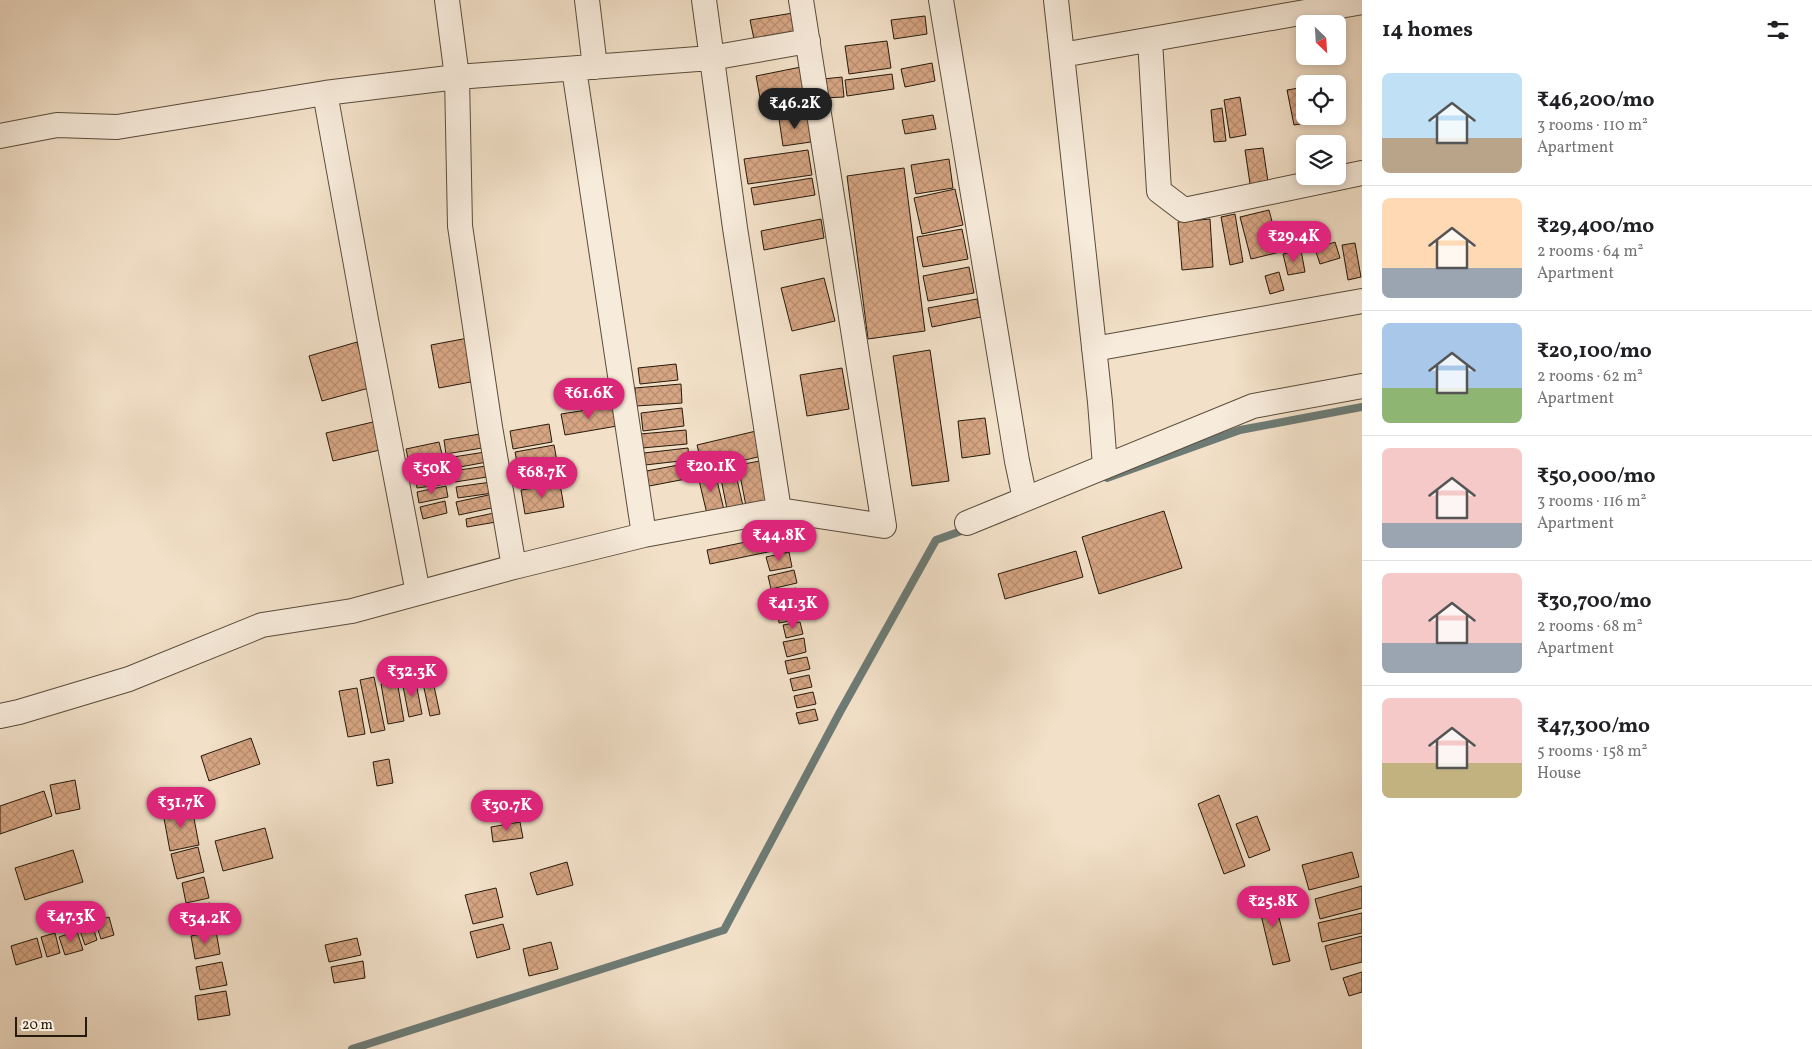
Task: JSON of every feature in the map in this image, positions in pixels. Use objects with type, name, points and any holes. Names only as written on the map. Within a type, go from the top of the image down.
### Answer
[{"type":"street","points":[[447,0],[457,77],[460,226],[490,427],[514,567]]},
{"type":"street","points":[[587,0],[585,68],[644,536]]},
{"type":"street","points":[[704,0],[735,228],[779,510]]},
{"type":"street","points":[[0,716],[129,679],[262,624],[352,611],[514,567],[644,536],[779,510],[884,526],[801,0]]},
{"type":"street","points":[[942,0],[1025,499]]},
{"type":"street","points":[[1056,0],[1105,466]]},
{"type":"street","points":[[1062,56],[1362,2]]},
{"type":"street","points":[[0,136],[57,125],[117,127],[326,93],[457,77],[711,58],[808,40]]},
{"type":"street","points":[[1150,40],[1159,191],[1184,210],[1362,173]]},
{"type":"street","points":[[326,93],[366,320],[418,593]]},
{"type":"street","points":[[1094,349],[1362,300]]},
{"type":"street","points":[[967,523],[1253,406],[1362,386]]},
{"type":"building","points":[[793,13],[797,37],[755,44],[750,20]]},
{"type":"building","points":[[925,16],[927,34],[894,39],[891,20]]},
{"type":"building","points":[[887,41],[891,68],[849,74],[845,46]]},
{"type":"building","points":[[932,63],[935,81],[905,87],[901,69]]},
{"type":"building","points":[[801,67],[808,105],[763,114],[756,76]]},
{"type":"building","points":[[892,74],[894,89],[847,96],[845,80]]},
{"type":"building","points":[[842,77],[844,97],[824,98],[823,79]]},
{"type":"building","points":[[1296,88],[1296,125],[1294,125],[1287,90]]},
{"type":"building","points":[[1240,97],[1246,135],[1230,138],[1224,100]]},
{"type":"building","points":[[1222,108],[1226,141],[1214,142],[1211,110]]},
{"type":"building","points":[[807,115],[811,142],[783,146],[779,119]]},
{"type":"building","points":[[933,115],[936,129],[905,134],[902,120]]},
{"type":"building","points":[[1263,148],[1270,195],[1252,197],[1245,150]]},
{"type":"building","points":[[808,150],[812,175],[748,184],[744,159]]},
{"type":"building","points":[[949,159],[953,188],[916,194],[911,165]]},
{"type":"building","points":[[904,168],[925,331],[868,339],[847,176]]},
{"type":"building","points":[[812,178],[815,195],[754,205],[751,188]]},
{"type":"building","points":[[955,189],[963,225],[922,234],[914,198]]},
{"type":"building","points":[[1269,210],[1280,252],[1251,259],[1240,217]]},
{"type":"building","points":[[1235,214],[1243,262],[1230,265],[1221,217]]},
{"type":"building","points":[[821,219],[824,238],[764,250],[761,231]]},
{"type":"building","points":[[1210,219],[1213,267],[1182,270],[1178,222]]},
{"type":"building","points":[[962,229],[968,259],[923,267],[917,237]]},
{"type":"building","points":[[1335,242],[1340,258],[1320,264],[1315,249]]},
{"type":"building","points":[[1355,243],[1361,277],[1348,280],[1342,245]]},
{"type":"building","points":[[1301,250],[1305,272],[1288,275],[1283,254]]},
{"type":"building","points":[[969,267],[974,293],[928,301],[923,276]]},
{"type":"building","points":[[1279,272],[1284,290],[1270,294],[1265,276]]},
{"type":"building","points":[[824,278],[835,321],[792,331],[781,288]]},
{"type":"building","points":[[977,299],[981,317],[932,327],[928,308]]},
{"type":"building","points":[[468,338],[476,381],[439,388],[431,345]]},
{"type":"building","points":[[357,342],[369,388],[322,401],[309,356]]},
{"type":"building","points":[[930,350],[949,481],[912,486],[893,356]]},
{"type":"building","points":[[676,364],[678,380],[640,384],[638,368]]},
{"type":"building","points":[[842,368],[849,409],[807,416],[800,375]]},
{"type":"building","points":[[681,384],[682,403],[636,406],[635,388]]},
{"type":"building","points":[[613,406],[617,426],[565,435],[561,414]]},
{"type":"building","points":[[682,408],[684,426],[643,431],[641,413]]},
{"type":"building","points":[[985,418],[990,454],[962,458],[958,421]]},
{"type":"building","points":[[373,422],[380,450],[333,461],[326,433]]},
{"type":"building","points":[[549,424],[552,442],[513,449],[510,431]]},
{"type":"building","points":[[686,430],[687,444],[642,448],[640,434]]},
{"type":"building","points":[[756,431],[762,456],[703,470],[697,445]]},
{"type":"building","points":[[480,434],[482,448],[446,454],[444,440]]},
{"type":"building","points":[[439,442],[445,466],[411,473],[406,449]]},
{"type":"building","points":[[554,445],[557,461],[518,468],[515,452]]},
{"type":"building","points":[[688,448],[689,460],[645,465],[644,453]]},
{"type":"building","points":[[485,452],[487,462],[449,469],[447,458]]},
{"type":"building","points":[[760,461],[768,501],[746,506],[738,465]]},
{"type":"building","points":[[555,463],[557,479],[522,486],[519,470]]},
{"type":"building","points":[[689,463],[691,478],[644,487],[641,472]]},
{"type":"building","points":[[486,466],[487,477],[455,482],[453,471]]},
{"type":"building","points":[[734,466],[743,506],[727,509],[719,469]]},
{"type":"building","points":[[715,472],[724,510],[707,514],[698,476]]},
{"type":"building","points":[[445,473],[447,484],[417,488],[415,478]]},
{"type":"building","points":[[491,482],[493,493],[458,498],[456,487]]},
{"type":"building","points":[[560,484],[564,507],[525,514],[521,490]]},
{"type":"building","points":[[446,486],[448,497],[419,503],[417,492]]},
{"type":"building","points":[[493,494],[496,507],[459,515],[456,502]]},
{"type":"building","points":[[445,501],[447,513],[423,519],[420,507]]},
{"type":"building","points":[[1164,511],[1182,568],[1099,594],[1082,537]]},
{"type":"building","points":[[494,513],[496,522],[467,527],[466,519]]},
{"type":"building","points":[[789,533],[792,547],[710,564],[707,550]]},
{"type":"building","points":[[1076,551],[1083,577],[1005,599],[998,574]]},
{"type":"building","points":[[789,552],[792,567],[770,571],[766,557]]},
{"type":"building","points":[[794,570],[797,583],[771,589],[768,576]]},
{"type":"building","points":[[796,588],[799,600],[776,606],[773,594]]},
{"type":"building","points":[[798,604],[801,619],[779,623],[777,609]]},
{"type":"building","points":[[800,622],[803,634],[786,638],[783,625]]},
{"type":"building","points":[[804,638],[806,652],[787,657],[783,642]]},
{"type":"building","points":[[807,657],[810,669],[788,674],[785,661]]},
{"type":"building","points":[[429,663],[440,714],[430,716],[419,665]]},
{"type":"building","points":[[809,675],[812,687],[793,691],[790,679]]},
{"type":"building","points":[[374,677],[385,730],[371,733],[360,680]]},
{"type":"building","points":[[415,678],[422,714],[409,717],[402,681]]},
{"type":"building","points":[[397,681],[404,721],[388,724],[381,684]]},
{"type":"building","points":[[357,688],[365,734],[348,737],[339,691]]},
{"type":"building","points":[[813,692],[816,704],[797,708],[794,696]]},
{"type":"building","points":[[815,709],[818,720],[799,724],[796,713]]},
{"type":"building","points":[[251,738],[260,764],[209,781],[201,756]]},
{"type":"building","points":[[389,759],[393,783],[377,786],[373,762]]},
{"type":"building","points":[[75,780],[80,809],[56,814],[50,785]]},
{"type":"building","points":[[44,791],[52,816],[0,834],[0,806]]},
{"type":"building","points":[[1219,795],[1245,866],[1224,874],[1198,804]]},
{"type":"building","points":[[192,808],[199,845],[170,851],[163,813]]},
{"type":"building","points":[[1257,816],[1270,850],[1249,858],[1236,824]]},
{"type":"building","points":[[520,822],[523,838],[493,842],[491,827]]},
{"type":"building","points":[[265,828],[273,858],[223,871],[215,841]]},
{"type":"building","points":[[198,847],[204,872],[177,879],[171,854]]},
{"type":"building","points":[[73,850],[83,882],[25,900],[15,868]]},
{"type":"building","points":[[1352,852],[1359,877],[1309,890],[1302,865]]},
{"type":"building","points":[[567,862],[573,885],[537,895],[530,873]]},
{"type":"building","points":[[204,877],[209,898],[186,903],[182,883]]},
{"type":"building","points":[[1362,886],[1362,908],[1320,919],[1315,899]]},
{"type":"building","points":[[496,888],[503,917],[473,924],[465,895]]},
{"type":"building","points":[[1272,890],[1290,961],[1273,965],[1256,894]]},
{"type":"building","points":[[210,903],[215,927],[191,932],[186,908]]},
{"type":"building","points":[[1362,913],[1362,933],[1322,942],[1318,923]]},
{"type":"building","points":[[109,917],[114,935],[101,939],[95,921]]},
{"type":"building","points":[[92,924],[97,940],[85,945],[79,928]]},
{"type":"building","points":[[503,924],[510,949],[477,958],[470,932]]},
{"type":"building","points":[[77,931],[83,950],[65,955],[59,937]]},
{"type":"building","points":[[216,931],[220,954],[195,959],[191,936]]},
{"type":"building","points":[[55,933],[60,953],[47,957],[41,937]]},
{"type":"building","points":[[1362,936],[1362,962],[1331,970],[1325,946]]},
{"type":"building","points":[[37,938],[42,957],[16,965],[11,946]]},
{"type":"building","points":[[357,938],[361,955],[329,962],[325,945]]},
{"type":"building","points":[[551,942],[558,969],[529,976],[523,949]]},
{"type":"building","points":[[363,961],[365,978],[334,983],[331,967]]},
{"type":"building","points":[[222,962],[227,985],[200,990],[196,967]]},
{"type":"building","points":[[1362,972],[1362,992],[1349,996],[1343,978]]},
{"type":"building","points":[[226,991],[230,1015],[198,1020],[195,996]]},
{"type":"waterway","points":[[1107,478],[1240,430],[1362,407]]},
{"type":"waterway","points":[[352,1049],[724,930],[840,712],[936,540],[967,529]]}]
